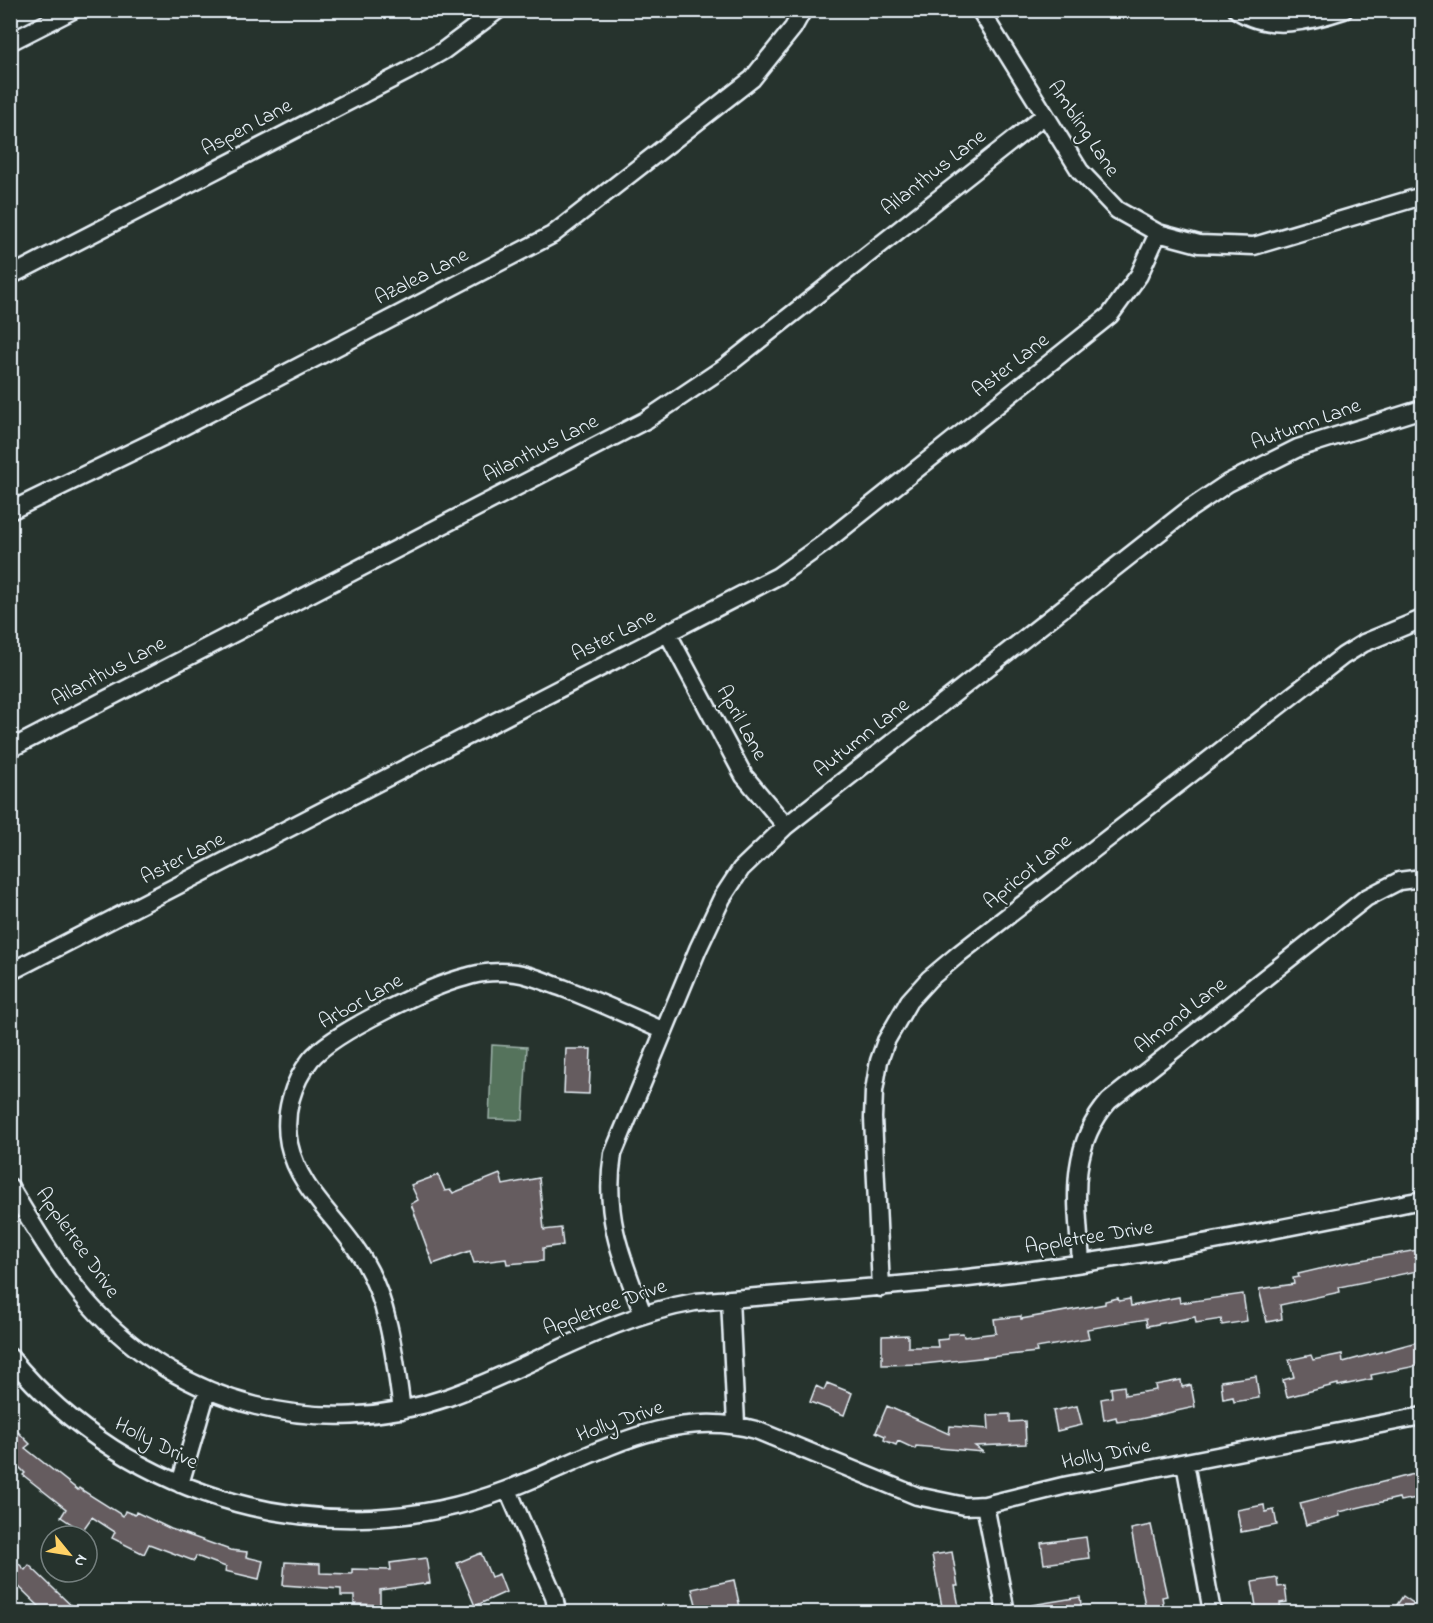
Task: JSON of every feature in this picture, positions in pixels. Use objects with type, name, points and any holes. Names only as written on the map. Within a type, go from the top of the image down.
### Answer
[{"type":"street","points":[[10,42],[73,10]]},
{"type":"street","name":"Aspen Lane","points":[[10,276],[408,71],[443,51],[498,10]]},
{"type":"street","name":"Azalea Lane","points":[[10,511],[171,433],[552,235],[752,79],[794,28],[803,10]]},
{"type":"street","name":"Ambling Lane","points":[[980,10],[1080,171],[1099,194],[1117,210],[1158,233],[1199,244],[1254,246],[1422,196]]},
{"type":"street","points":[[1237,10],[1256,19],[1280,23],[1304,21],[1344,10]]},
{"type":"street","name":"Ailanthus Lane","points":[[10,748],[663,410],[725,367],[1045,115]]},
{"type":"street","name":"Aster Lane","points":[[10,972],[778,576],[823,544],[1087,336],[1110,315],[1126,296],[1158,233]]},
{"type":"street","name":"Autumn Lane","points":[[643,1314],[616,1237],[609,1207],[608,1183],[613,1154],[623,1124],[722,898],[741,869],[786,826],[1188,510],[1228,483],[1298,447],[1422,409]]},
{"type":"street","name":"Apricot Lane","points":[[881,1288],[874,1091],[886,1041],[909,1001],[929,979],[960,954],[1343,656],[1375,638],[1422,620]]},
{"type":"street","name":"April Lane","points":[[668,634],[744,776],[786,826]]},
{"type":"street","name":"Almond Lane","points":[[1081,1262],[1078,1165],[1086,1135],[1097,1115],[1109,1101],[1366,898],[1399,881],[1422,878]]},
{"type":"street","name":"Arbor Lane","points":[[402,1410],[383,1306],[375,1285],[354,1245],[303,1181],[294,1164],[286,1121],[292,1093],[312,1059],[338,1036],[429,990],[467,976],[491,973],[516,973],[539,979],[664,1031]]},
{"type":"street","name":"Appletree Drive","points":[[10,1187],[89,1304],[143,1355],[207,1391],[238,1403],[287,1414],[328,1418],[402,1410],[451,1396],[643,1314],[695,1302],[881,1288],[1081,1262],[1236,1238],[1422,1200]]},
{"type":"street","points":[[730,1299],[736,1424]]},
{"type":"street","name":"Holly Drive","points":[[10,1357],[27,1377],[87,1432],[147,1468],[180,1484],[266,1511],[308,1518],[359,1520],[448,1508],[508,1490],[624,1440],[662,1428],[701,1422],[736,1424],[756,1430],[917,1496],[945,1503],[984,1505],[1064,1486],[1422,1416]]},
{"type":"street","points":[[180,1484],[207,1391]]},
{"type":"street","points":[[1185,1463],[1212,1612]]},
{"type":"street","points":[[508,1490],[554,1596],[557,1612]]},
{"type":"street","points":[[984,1505],[1006,1612]]},
{"type":"green space","points":[[492,1045],[527,1047],[523,1120],[489,1119]]},
{"type":"building","points":[[566,1049],[591,1049],[589,1094],[564,1093]]},
{"type":"building","points":[[500,1174],[503,1185],[539,1178],[544,1230],[561,1228],[563,1245],[543,1248],[543,1261],[507,1264],[506,1259],[474,1263],[470,1251],[433,1264],[411,1204],[418,1200],[411,1185],[438,1175],[445,1191],[451,1190],[453,1193]]},
{"type":"building","points":[[1417,1250],[1418,1253],[1422,1252],[1422,1270],[1339,1287],[1340,1292],[1280,1305],[1282,1319],[1267,1322],[1259,1289],[1294,1284],[1293,1278],[1299,1277],[1298,1274]]},
{"type":"building","points":[[1243,1294],[1247,1321],[1222,1325],[1221,1319],[1196,1323],[1195,1317],[1147,1326],[1146,1319],[1087,1329],[1089,1339],[1036,1348],[1037,1352],[923,1364],[882,1365],[882,1336],[908,1335],[908,1347],[938,1347],[937,1340],[948,1339],[948,1334],[963,1333],[964,1337],[996,1333],[994,1319],[1021,1316],[1021,1319],[1105,1304],[1105,1301],[1118,1298],[1119,1301],[1130,1299],[1131,1306],[1179,1297],[1180,1303]]},
{"type":"building","points":[[1417,1342],[1421,1365],[1371,1375],[1372,1379],[1338,1386],[1338,1384],[1287,1397],[1283,1380],[1294,1377],[1289,1360],[1311,1355],[1313,1360],[1342,1354],[1343,1362]]},
{"type":"building","points":[[1256,1376],[1259,1398],[1234,1402],[1233,1397],[1223,1399],[1221,1381]]},
{"type":"building","points":[[1181,1380],[1182,1387],[1191,1385],[1195,1407],[1140,1419],[1117,1422],[1116,1417],[1104,1420],[1101,1399],[1112,1397],[1111,1388],[1124,1386],[1125,1395],[1156,1390],[1155,1385]]},
{"type":"building","points":[[827,1383],[852,1393],[844,1415],[810,1402],[816,1386],[824,1390]]},
{"type":"building","points":[[887,1406],[949,1434],[950,1426],[989,1429],[988,1415],[1010,1414],[1010,1422],[1025,1421],[1026,1444],[975,1446],[983,1452],[916,1446],[915,1449],[898,1441],[896,1445],[884,1440],[885,1436],[876,1432]]},
{"type":"building","points":[[1077,1406],[1082,1425],[1057,1431],[1053,1411]]},
{"type":"building","points":[[10,1424],[30,1444],[25,1448],[78,1490],[79,1488],[123,1516],[125,1511],[135,1515],[136,1512],[171,1529],[230,1550],[247,1552],[246,1557],[263,1561],[259,1579],[225,1571],[226,1567],[196,1556],[194,1561],[149,1544],[144,1554],[112,1538],[115,1532],[92,1517],[87,1524],[72,1524],[61,1517],[66,1509],[23,1475],[25,1473],[13,1461],[10,1463]]},
{"type":"building","points":[[1422,1472],[1422,1497],[1400,1501],[1399,1498],[1339,1512],[1340,1516],[1306,1525],[1300,1503]]},
{"type":"building","points":[[1264,1505],[1265,1512],[1274,1510],[1277,1525],[1241,1532],[1237,1510]]},
{"type":"building","points":[[1151,1525],[1167,1596],[1162,1597],[1164,1608],[1146,1611],[1131,1529]]},
{"type":"building","points":[[1086,1537],[1089,1558],[1044,1564],[1041,1543]]},
{"type":"building","points":[[952,1552],[960,1612],[943,1612],[932,1555]]},
{"type":"building","points":[[481,1553],[491,1577],[499,1574],[506,1592],[475,1606],[457,1563]]},
{"type":"building","points":[[10,1555],[25,1570],[29,1565],[39,1575],[39,1584],[49,1584],[78,1612],[45,1612],[10,1578]]},
{"type":"building","points":[[426,1558],[430,1583],[380,1590],[380,1605],[354,1604],[354,1596],[341,1596],[341,1589],[283,1585],[285,1562],[320,1564],[320,1573],[352,1574],[352,1569],[391,1570],[390,1563]]},
{"type":"building","points":[[1277,1578],[1278,1587],[1285,1586],[1287,1602],[1280,1603],[1281,1612],[1257,1612],[1252,1582]]},
{"type":"building","points":[[734,1580],[741,1612],[698,1612],[692,1589]]},
{"type":"building","points":[[1403,1596],[1422,1609],[1422,1612],[1392,1612]]},
{"type":"building","points":[[1080,1597],[1082,1612],[1032,1612],[1032,1605]]}]
